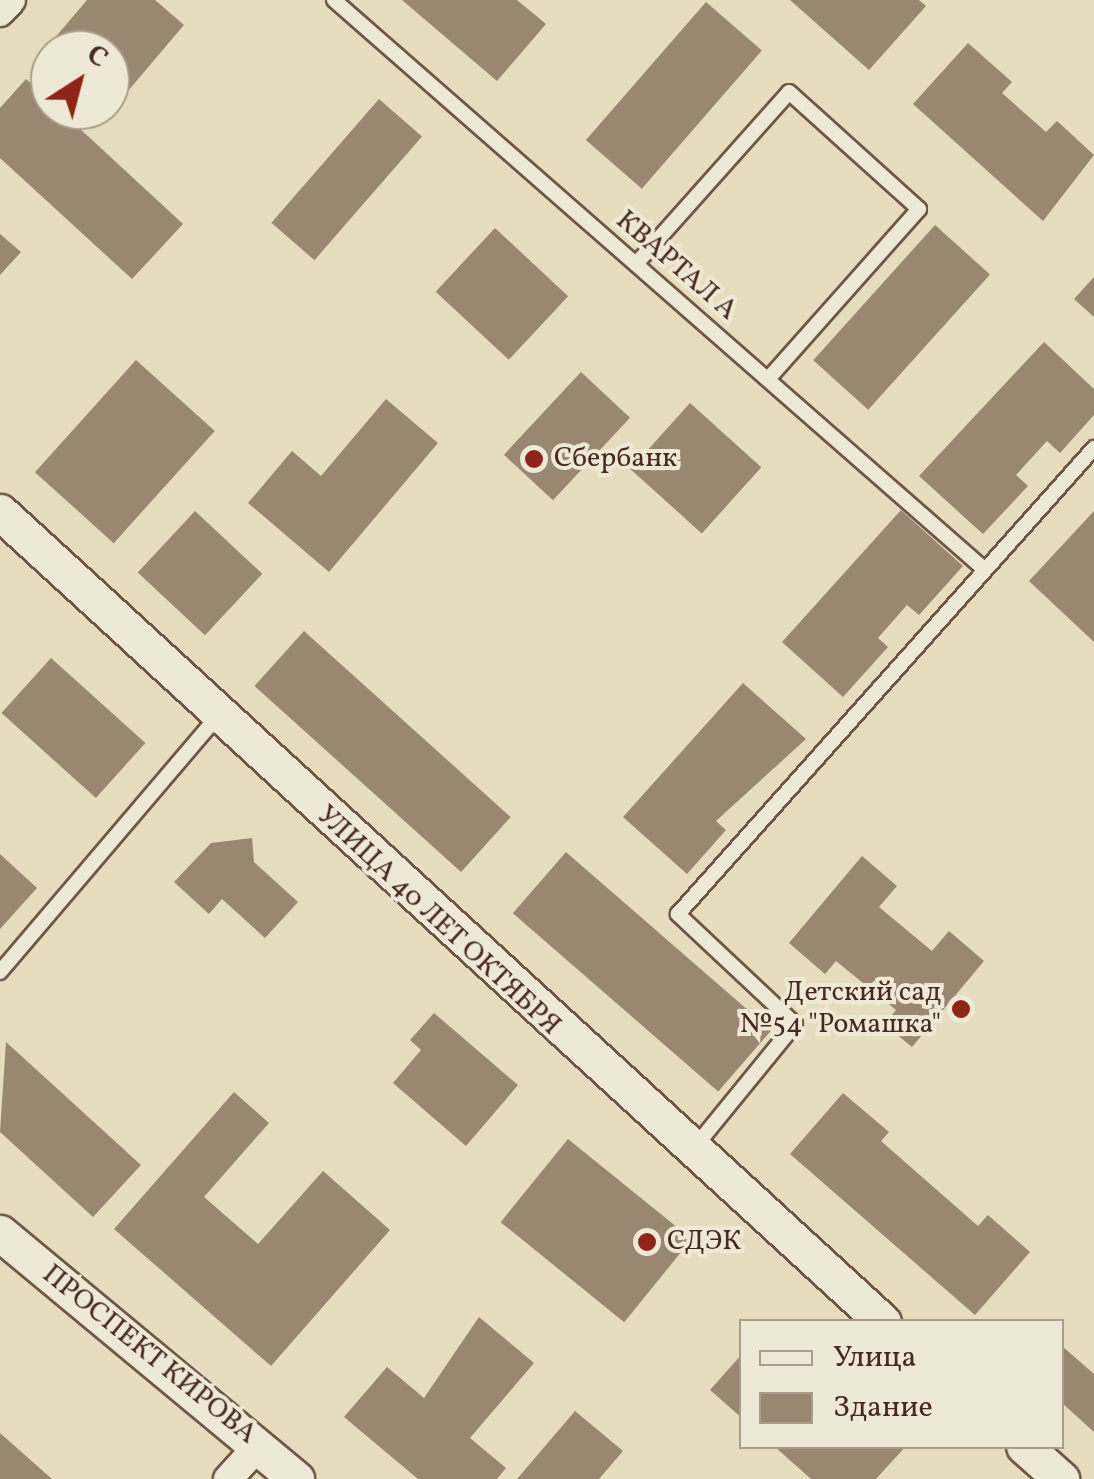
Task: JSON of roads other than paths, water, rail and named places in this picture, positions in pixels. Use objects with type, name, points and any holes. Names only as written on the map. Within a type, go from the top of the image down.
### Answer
[{"type":"street","points":[[0,12],[11,0]]},
{"type":"street","name":"УЛИЦА 40 ЛЕТ ОКТЯБРЯ","points":[[0,512],[691,1152],[880,1319]]},
{"type":"street","name":"ПРОСПЕКТ КИРОВА","points":[[0,1233],[296,1479]]},
{"type":"street","points":[[228,1479],[259,1445]]},
{"type":"street","points":[[1027,1449],[1060,1479]]},
{"type":"lane","name":"КВАРТАЛ А","points":[[334,0],[986,570]]},
{"type":"lane","points":[[636,264],[789,92],[919,209],[768,380]]},
{"type":"lane","points":[[691,1152],[795,1024],[678,914],[1094,448]]},
{"type":"lane","points":[[0,972],[218,716]]},
{"type":"place","name":"Сбербанк","points":[[534,459]]},
{"type":"place","name":"Детский сад №54 \"Ромашка\"","points":[[961,1009]]},
{"type":"place","name":"СДЭК","points":[[647,1242]]}]
